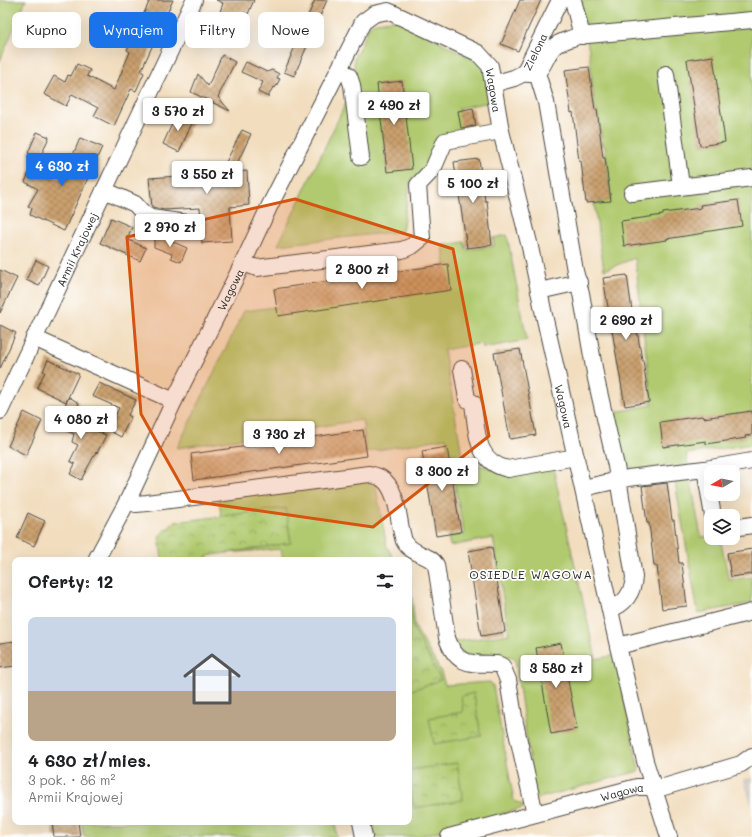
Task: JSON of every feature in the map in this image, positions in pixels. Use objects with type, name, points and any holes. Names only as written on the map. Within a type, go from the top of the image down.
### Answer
[{"type":"street","name":"Armii Krajowej","points":[[0,411],[194,0]]},
{"type":"street","name":"Zielona","points":[[493,84],[527,74],[560,0]]},
{"type":"street","points":[[573,0],[582,36]]},
{"type":"street","name":"Wagowa","points":[[98,557],[128,500],[174,401],[269,207],[363,22],[391,5],[478,53],[490,66],[501,132],[530,246],[618,646],[645,761],[654,788],[637,787],[449,837]]},
{"type":"street","points":[[610,609],[618,607],[628,598],[633,587],[634,577],[618,481],[596,379],[582,293],[575,271],[546,102],[527,74],[556,45],[577,36],[752,20]]},
{"type":"street","points":[[340,69],[348,76],[352,85],[361,157]]},
{"type":"street","points":[[666,74],[681,186]]},
{"type":"street","points":[[243,262],[257,268],[402,250],[412,246],[422,238],[418,185],[433,169],[445,141],[501,132]]},
{"type":"street","points":[[632,193],[752,178]]},
{"type":"street","points":[[104,190],[135,204],[144,214],[151,218],[194,224]]},
{"type":"street","points":[[539,291],[579,282]]},
{"type":"street","points":[[34,338],[174,401]]},
{"type":"street","points":[[462,369],[467,399],[473,403],[479,443],[483,454],[490,462],[499,467],[508,469],[576,457]]},
{"type":"street","points":[[728,465],[752,461]]},
{"type":"street","points":[[583,488],[628,478],[704,469]]},
{"type":"street","points":[[128,500],[136,504],[147,503],[369,474],[380,477],[387,482],[398,510],[404,541],[409,548],[433,561],[436,565],[447,638],[451,648],[456,656],[464,662],[497,664],[502,666],[505,671],[535,814]]},
{"type":"street","points":[[740,527],[752,525]]},
{"type":"street","points":[[618,646],[752,612]]},
{"type":"street","points":[[669,837],[654,788],[664,787],[748,764]]},
{"type":"street","points":[[362,825],[364,837]]},
{"type":"highlighted area","points":[[295,199],[453,249],[489,436],[373,527],[190,501],[141,414],[127,237]]},
{"type":"shaded area","points":[[752,778],[752,807],[743,779]]},
{"type":"green space","points":[[0,0],[26,0],[21,12],[12,12],[12,33],[0,61]]},
{"type":"green space","points":[[582,0],[752,0],[752,444],[686,454],[701,537],[704,537],[704,545],[722,545],[729,580],[752,577],[752,603],[698,613],[672,465],[621,472],[610,413],[652,405],[635,258],[604,270],[594,204],[611,200],[605,147],[603,144],[597,110],[595,110],[589,50],[583,23]]},
{"type":"green space","points":[[397,19],[484,65],[490,102],[459,108],[462,130],[426,170],[410,183],[402,231],[278,245],[355,84],[354,59],[371,23]]},
{"type":"green space","points":[[507,235],[527,340],[483,348],[482,343],[444,350],[463,461],[513,474],[553,468],[596,659],[615,655],[639,771],[535,799],[515,658],[510,656],[486,661],[470,661],[454,642],[509,634],[493,538],[450,546],[448,536],[464,534],[446,438],[367,452],[362,420],[177,448],[244,311],[447,285],[443,245],[464,242],[467,250],[494,246],[493,238]]},
{"type":"green space","points":[[373,471],[387,547],[393,557],[282,557],[281,549],[226,553],[218,493]]},
{"type":"green space","points":[[286,508],[291,543],[207,557],[162,557],[159,536],[175,522]]},
{"type":"green space","points":[[412,596],[415,627],[441,672],[445,685],[490,682],[493,686],[514,801],[527,807],[417,837],[371,837],[369,825],[412,825]]},
{"type":"green space","points":[[412,618],[413,628],[441,680],[412,690]]},
{"type":"green space","points":[[474,693],[481,736],[434,744],[429,718],[463,712],[461,696]]},
{"type":"green space","points":[[457,763],[463,800],[414,808],[412,798],[412,770]]},
{"type":"green space","points":[[82,825],[335,825],[337,837],[84,837]]},
{"type":"building","points":[[150,0],[173,0],[168,12],[144,12]]},
{"type":"building","points":[[216,0],[254,0],[249,12],[220,12],[223,3]]},
{"type":"building","points":[[315,0],[327,0],[322,12],[310,12]]},
{"type":"building","points":[[520,0],[541,0],[518,51],[501,44]]},
{"type":"building","points":[[128,48],[151,48],[141,71],[144,73],[136,91],[131,89],[114,126],[94,116],[98,108],[72,94],[66,106],[44,94],[54,76],[65,82],[68,75],[71,76],[77,64],[90,70],[87,76],[114,90],[130,52],[127,50]]},
{"type":"building","points":[[294,48],[306,48],[294,76],[284,72]]},
{"type":"building","points":[[222,55],[235,62],[218,97],[230,111],[191,92],[198,74],[208,86]]},
{"type":"building","points":[[713,56],[725,142],[700,146],[687,60]]},
{"type":"building","points":[[246,62],[267,72],[272,70],[279,74],[277,78],[280,79],[275,88],[273,87],[268,97],[258,92],[263,82],[241,72]]},
{"type":"building","points":[[589,67],[611,201],[586,203],[581,161],[579,161],[573,112],[571,113],[565,70]]},
{"type":"building","points":[[402,81],[412,169],[387,172],[377,84]]},
{"type":"building","points":[[473,108],[476,126],[461,128],[458,111]]},
{"type":"building","points":[[177,113],[193,121],[179,152],[163,144]]},
{"type":"building","points":[[242,130],[251,134],[233,172],[247,171],[249,205],[230,207],[232,241],[202,243],[201,230],[203,225],[200,208],[164,210],[152,207],[149,178],[223,173],[221,172]]},
{"type":"building","points":[[37,132],[49,137],[40,158],[28,153]]},
{"type":"building","points":[[80,138],[102,147],[64,231],[30,215],[32,208],[28,206],[38,189],[25,182],[32,166],[63,180]]},
{"type":"building","points":[[479,159],[485,201],[487,201],[492,245],[467,248],[454,162]]},
{"type":"building","points":[[738,200],[742,226],[666,239],[667,240],[624,246],[621,221],[701,208],[700,205]]},
{"type":"building","points":[[111,218],[132,227],[127,239],[146,248],[140,261],[100,243]]},
{"type":"building","points":[[157,235],[187,248],[181,262],[171,258],[172,254],[154,247],[154,242]]},
{"type":"building","points":[[36,260],[48,266],[39,286],[26,280]]},
{"type":"building","points":[[448,264],[451,290],[278,316],[274,289]]},
{"type":"building","points":[[0,270],[17,278],[0,313]]},
{"type":"building","points":[[627,275],[633,318],[635,318],[643,360],[649,402],[625,406],[603,278]]},
{"type":"building","points":[[0,325],[16,333],[0,369]]},
{"type":"building","points":[[520,349],[536,435],[510,439],[494,353]]},
{"type":"building","points":[[48,360],[79,374],[66,402],[37,388],[45,372],[43,371]]},
{"type":"building","points":[[99,383],[136,400],[128,415],[131,417],[121,437],[108,430],[119,408],[92,396]]},
{"type":"building","points":[[69,397],[79,403],[72,420],[106,435],[81,480],[70,474],[75,464],[70,461],[78,445],[72,442],[74,434],[65,430],[69,422],[59,417]]},
{"type":"building","points":[[752,411],[752,435],[745,436],[746,438],[706,444],[706,441],[663,447],[660,422]]},
{"type":"building","points":[[24,412],[42,421],[26,455],[8,446]]},
{"type":"building","points":[[363,430],[367,456],[194,480],[191,454]]},
{"type":"building","points":[[447,447],[461,532],[436,536],[422,451]]},
{"type":"building","points":[[667,483],[672,520],[674,520],[679,563],[682,563],[687,606],[662,609],[657,566],[654,566],[649,523],[647,523],[642,486]]},
{"type":"building","points":[[28,513],[45,521],[34,546],[17,538]]},
{"type":"building","points":[[492,547],[505,632],[481,636],[468,551]]},
{"type":"building","points":[[752,549],[752,574],[731,577],[727,553]]},
{"type":"building","points":[[12,641],[12,666],[0,668],[0,643]]},
{"type":"building","points":[[561,643],[577,729],[551,734],[536,648]]},
{"type":"building","points":[[52,825],[78,825],[80,837],[54,837]]},
{"type":"district","name":"OSIEDLE WAGOWA","points":[[531,574]]}]
